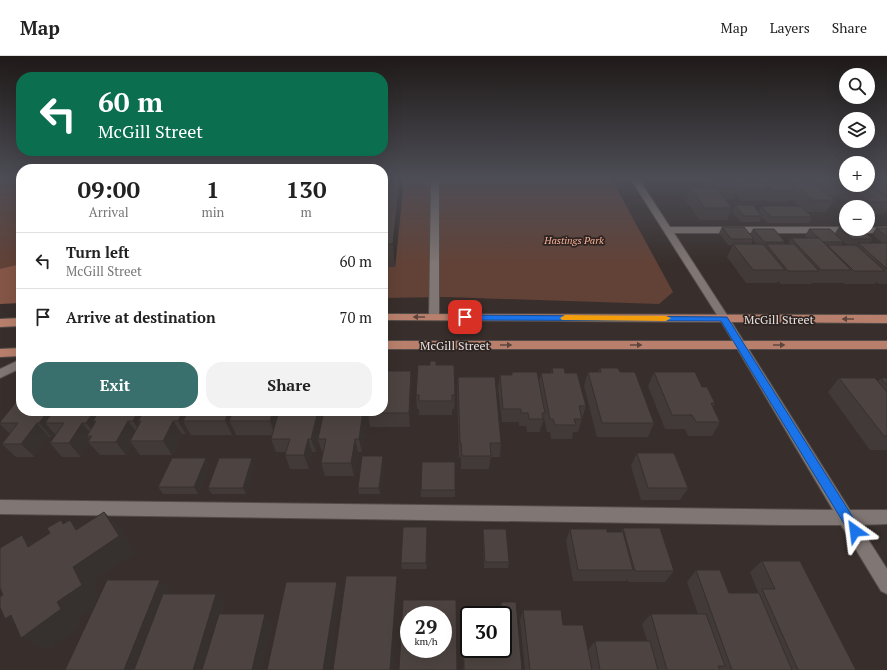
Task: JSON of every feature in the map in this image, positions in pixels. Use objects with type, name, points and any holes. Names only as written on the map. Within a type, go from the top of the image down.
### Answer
[{"type":"main road","name":"McGill Street","points":[[388,317],[887,319]]},
{"type":"main road","points":[[0,323],[16,322]]},
{"type":"main road","name":"McGill Street","points":[[388,345],[887,344]]},
{"type":"main road","points":[[0,352],[16,352]]},
{"type":"street","points":[[434,317],[435,207]]},
{"type":"street","points":[[653,207],[724,318],[887,585]]},
{"type":"street","points":[[668,230],[887,230]]},
{"type":"street","points":[[0,374],[16,366]]},
{"type":"street","points":[[0,507],[847,518],[887,517]]},
{"type":"green space","points":[[0,207],[16,207],[16,302],[0,303]]},
{"type":"green space","name":"Hastings Park","points":[[388,207],[627,207],[673,292],[659,304],[445,297],[388,298]]},
{"type":"shaded area","points":[[16,265],[16,303],[0,304],[0,269]]},
{"type":"building","points":[[388,207],[397,207],[393,244],[388,244]]},
{"type":"building","points":[[704,207],[731,207],[732,208],[705,208]]},
{"type":"building","points":[[736,207],[754,207],[762,216],[744,216]]},
{"type":"building","points":[[762,207],[802,207],[812,217],[771,217]]},
{"type":"building","points":[[722,227],[744,227],[754,239],[731,239]]},
{"type":"building","points":[[876,228],[887,228],[887,237]]},
{"type":"building","points":[[753,229],[774,229],[785,242],[764,242]]},
{"type":"building","points":[[809,229],[830,229],[844,242],[823,242]]},
{"type":"building","points":[[849,236],[869,236],[873,239],[852,239]]},
{"type":"building","points":[[791,238],[819,238],[851,270],[821,270]]},
{"type":"building","points":[[858,243],[887,243],[887,269]]},
{"type":"building","points":[[733,244],[763,244],[785,270],[753,270]]},
{"type":"building","points":[[766,244],[794,244],[819,271],[788,271]]},
{"type":"building","points":[[827,245],[856,245],[885,271],[854,271]]},
{"type":"building","points":[[430,361],[436,361],[436,365],[454,365],[455,395],[452,395],[452,401],[419,401],[419,395],[416,395],[418,365],[430,365]]},
{"type":"building","points":[[552,368],[564,368],[565,373],[577,373],[586,406],[579,406],[582,419],[574,419],[576,425],[555,425],[553,419],[550,419],[541,373],[553,373]]},
{"type":"building","points":[[600,368],[618,368],[620,372],[635,372],[654,423],[602,423],[588,372],[601,372]]},
{"type":"building","points":[[388,371],[411,371],[409,413],[388,413]]},
{"type":"building","points":[[512,372],[537,372],[545,413],[542,413],[543,419],[529,419],[528,413],[521,413],[521,409],[503,409],[500,375],[512,375]]},
{"type":"building","points":[[654,372],[695,372],[702,387],[707,387],[715,403],[711,403],[720,422],[696,422],[692,415],[672,415]]},
{"type":"building","points":[[458,377],[495,377],[501,443],[490,443],[491,456],[462,456],[460,443]]},
{"type":"building","points":[[839,378],[875,378],[887,392],[887,436],[884,436]]},
{"type":"building","points":[[881,378],[887,378],[887,385]]},
{"type":"building","points":[[16,402],[16,416],[44,416],[21,444],[2,444],[18,423],[0,422]]},
{"type":"building","points":[[50,416],[91,416],[86,423],[82,423],[69,443],[50,443],[64,423],[45,423]]},
{"type":"building","points":[[96,416],[136,416],[133,421],[128,421],[116,442],[88,442],[92,436],[87,436],[96,421],[93,421]]},
{"type":"building","points":[[141,416],[180,416],[178,421],[173,421],[163,441],[130,441],[141,421],[138,421]]},
{"type":"building","points":[[186,416],[227,416],[225,421],[183,421]]},
{"type":"building","points":[[231,416],[272,416],[270,421],[229,421]]},
{"type":"building","points":[[278,416],[317,416],[311,439],[308,439],[304,455],[285,455],[290,439],[271,439]]},
{"type":"building","points":[[323,416],[362,416],[359,439],[355,439],[351,463],[321,463],[326,439],[318,439]]},
{"type":"building","points":[[637,453],[674,453],[688,488],[648,488]]},
{"type":"building","points":[[362,456],[383,456],[379,488],[358,488]]},
{"type":"building","points":[[172,458],[206,458],[194,487],[158,487]]},
{"type":"building","points":[[219,458],[252,458],[243,488],[208,488]]},
{"type":"building","points":[[422,462],[455,462],[455,490],[421,490]]},
{"type":"building","points":[[104,512],[119,536],[73,567],[82,585],[57,602],[61,609],[21,638],[11,615],[5,619],[0,607],[0,597],[3,595],[0,588],[0,548],[22,535],[28,547],[50,533],[47,528],[61,520],[63,524],[70,520],[76,530]]},
{"type":"building","points":[[403,527],[427,527],[426,563],[401,563]]},
{"type":"building","points":[[623,528],[660,528],[674,571],[635,571]]},
{"type":"building","points":[[483,529],[506,529],[509,562],[485,562]]},
{"type":"building","points":[[570,529],[607,529],[607,532],[623,532],[633,570],[578,570]]},
{"type":"building","points":[[762,561],[800,561],[856,670],[798,670],[762,589],[775,589]]},
{"type":"building","points":[[696,570],[720,570],[729,593],[759,593],[792,670],[732,670]]},
{"type":"building","points":[[346,576],[397,576],[390,670],[333,670]]},
{"type":"building","points":[[107,580],[160,580],[124,670],[65,670]]},
{"type":"building","points":[[286,582],[337,582],[323,670],[267,670]]},
{"type":"building","points":[[163,594],[216,594],[193,670],[134,670]]},
{"type":"building","points":[[403,600],[456,600],[457,670],[399,670],[400,652],[400,658],[452,658],[452,606],[403,606]]},
{"type":"building","points":[[501,602],[516,602],[522,670],[464,670],[464,658],[512,658],[512,606],[501,606]]},
{"type":"building","points":[[523,610],[561,610],[563,625],[583,625],[592,670],[530,670]]},
{"type":"building","points":[[219,614],[265,614],[252,670],[202,670]]},
{"type":"building","points":[[651,614],[706,614],[725,666],[718,666],[720,670],[667,670]]},
{"type":"building","points":[[595,641],[650,641],[658,670],[600,670]]},
{"type":"slow traffic","points":[[565,318],[666,318]]},
{"type":"route","points":[[465,317],[724,318],[855,531]]}]
